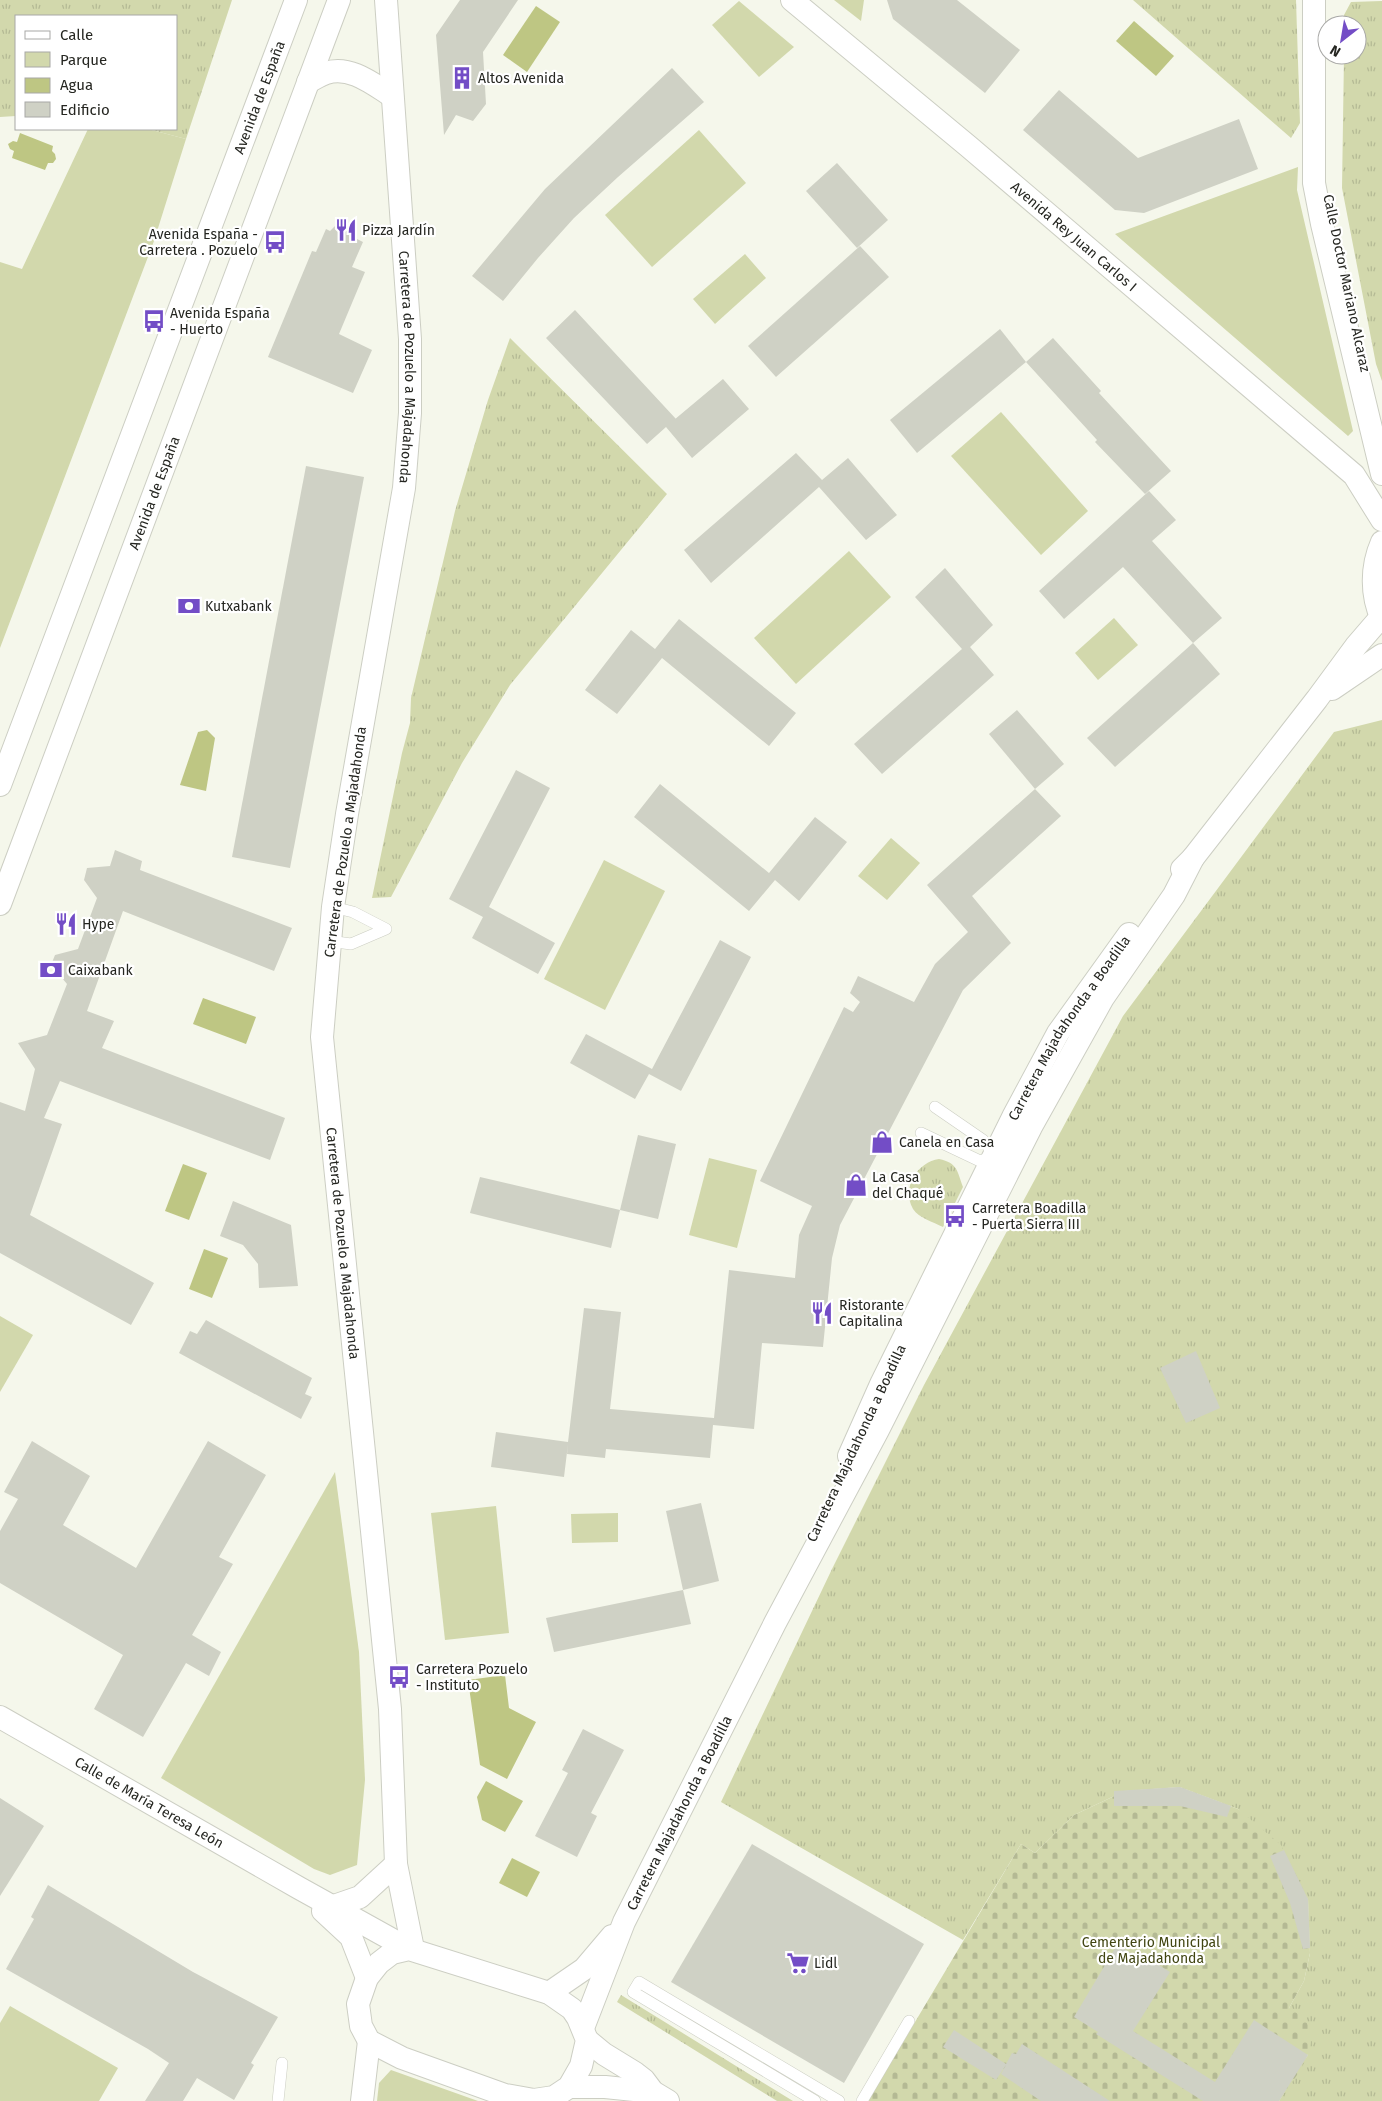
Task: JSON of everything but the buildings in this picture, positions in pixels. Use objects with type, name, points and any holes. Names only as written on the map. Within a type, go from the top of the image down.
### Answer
[{"type":"street","name":"Avenida de España","points":[[0,785],[296,0]]},
{"type":"street","name":"Avenida de España","points":[[0,904],[339,0]]},
{"type":"street","name":"Carretera de Pozuelo a Majadahonda","points":[[386,0],[410,339],[410,413],[404,488],[347,814],[333,907],[322,1036],[390,1709],[396,1864],[411,1949]]},
{"type":"street","name":"Avenida Rey Juan Carlos I","points":[[792,0],[968,146],[1354,475],[1382,520]]},
{"type":"street","points":[[1314,0],[1314,183],[1322,224],[1382,474]]},
{"type":"street","name":"Calle Doctor Mariano Alcaraz","points":[[1325,0],[1326,190],[1382,444]]},
{"type":"street","points":[[308,82],[327,72],[344,71],[357,75],[392,96]]},
{"type":"street","name":"Avenida Rey Juan Carlos I","points":[[1354,475],[1382,484]]},
{"type":"street","name":"Carretera Majadahonda a Boadilla","points":[[774,1623],[882,1382],[992,1157],[1058,1032],[1162,887],[1193,858],[1356,646],[1381,618],[1374,596],[1373,574],[1377,553],[1382,542]]},
{"type":"street","name":"Carretera Majadahonda a Boadilla","points":[[1317,699],[1382,656]]},
{"type":"street","name":"Carretera Majadahonda a Boadilla","points":[[585,2034],[624,1922],[774,1623],[878,1430],[1031,1126],[1103,998],[1174,894],[1193,858]]},
{"type":"street","name":"Carretera Majadahonda a Boadilla","points":[[992,1157],[1011,1145],[1076,1027],[1103,998]]},
{"type":"street","name":"Carretera Majadahonda a Boadilla","points":[[878,1430],[904,1361],[994,1180],[992,1157]]},
{"type":"street","name":"Calle de María Teresa León","points":[[0,1717],[299,1888],[411,1949]]},
{"type":"street","points":[[334,1906],[360,1897],[396,1864]]},
{"type":"street","name":"Calle de María Teresa León","points":[[299,1888],[351,1937],[367,1978]]},
{"type":"street","name":"Carretera Majadahonda a Boadilla","points":[[549,1993],[584,1969],[624,1922]]},
{"type":"street","points":[[411,1949],[549,1993],[572,2008],[585,2034],[604,2054],[635,2073],[661,2096],[605,2087],[534,2100],[505,2095],[402,2058],[369,2041],[361,2026],[358,2004],[367,1978],[379,1963],[392,1953],[411,1949]]},
{"type":"street","points":[[558,2095],[581,2066],[585,2034]]},
{"type":"street","points":[[362,2101],[369,2041]]},
{"type":"lane","points":[[329,941],[351,944],[386,929],[353,912],[333,907]]},
{"type":"lane","points":[[921,1133],[980,1161],[992,1157],[988,1146],[983,1140],[935,1107]]},
{"type":"lane","points":[[815,2101],[633,1992],[639,1982],[839,2101]]},
{"type":"lane","points":[[862,2101],[909,2021]]},
{"type":"lane","points":[[278,2101],[282,2063]]},
{"type":"green space","points":[[0,0],[232,0],[186,139],[152,130],[178,130],[178,15],[15,15],[15,116],[0,117]]},
{"type":"green space","points":[[834,0],[864,0],[861,21]]},
{"type":"green space","points":[[1133,0],[1296,0],[1300,123],[1291,138]]},
{"type":"green space","points":[[739,1],[794,47],[759,77],[712,25]]},
{"type":"green space","points":[[1382,1],[1382,381],[1376,364],[1342,188],[1344,65],[1367,65],[1367,15],[1344,15],[1351,2]]},
{"type":"green space","points":[[88,130],[152,130],[186,139],[154,241],[0,648],[0,262],[22,269]]},
{"type":"green space","points":[[699,130],[746,183],[652,267],[605,215]]},
{"type":"green space","points":[[1298,167],[1297,190],[1353,431],[1348,436],[1115,234]]},
{"type":"green space","points":[[745,254],[766,278],[715,324],[693,299]]},
{"type":"green space","points":[[510,338],[667,494],[510,685],[462,763],[391,897],[372,898],[410,723],[411,698],[455,511],[488,400]]},
{"type":"green space","points":[[1001,412],[1088,511],[1041,555],[951,456]]},
{"type":"green space","points":[[849,551],[891,597],[796,684],[754,638]]},
{"type":"green space","points":[[1114,618],[1138,645],[1098,680],[1075,653]]},
{"type":"green space","points":[[1382,720],[1382,2101],[1279,2101],[1308,2055],[1289,2008],[1304,1981],[1310,1953],[1308,1899],[1238,1809],[1180,1787],[1125,1791],[1074,1815],[1035,1853],[1021,1844],[963,1940],[721,1802],[832,1569],[924,1385],[1123,1016],[1334,732]]},
{"type":"green space","points":[[891,838],[920,863],[887,900],[858,876]]},
{"type":"green space","points":[[604,860],[665,891],[605,1010],[544,979]]},
{"type":"green space","points":[[709,1158],[757,1170],[737,1248],[689,1235]]},
{"type":"green space","points":[[939,1159],[950,1163],[956,1168],[963,1187],[943,1227],[922,1217],[913,1209],[909,1192],[910,1184],[918,1170],[931,1161]]},
{"type":"green space","points":[[0,1316],[33,1335],[0,1392]]},
{"type":"green space","points":[[335,1472],[359,1652],[365,1780],[357,1865],[330,1875],[314,1869],[161,1778]]},
{"type":"green space","points":[[496,1506],[509,1633],[445,1640],[431,1513]]},
{"type":"green space","points":[[618,1513],[618,1542],[572,1543],[571,1514]]},
{"type":"green space","name":"Cementerio Municipal de Majadahonda","points":[[1180,1787],[1238,1809],[1281,1845],[1308,1899],[1310,1953],[1304,1981],[1289,2008],[1305,2020],[1310,2030],[1311,2041],[1309,2052],[1304,2062],[1279,2101],[868,2101],[1021,1844],[1035,1853],[1074,1815],[1125,1791]]},
{"type":"green space","points":[[621,1995],[793,2101],[777,2101],[617,2002]]},
{"type":"green space","points":[[10,2006],[118,2068],[99,2101],[0,2101],[0,2023]]},
{"type":"green space","points":[[391,2070],[478,2101],[377,2101],[379,2083]]},
{"type":"water","points":[[536,6],[560,22],[527,72],[503,55]]},
{"type":"water","points":[[1134,21],[1174,56],[1156,76],[1116,41]]},
{"type":"water","points":[[20,133],[53,146],[52,151],[56,159],[53,163],[48,163],[45,170],[12,158],[14,151],[10,149],[8,144],[13,141],[17,142]]},
{"type":"water","points":[[207,730],[215,738],[206,791],[180,785],[198,732]]},
{"type":"water","points":[[203,998],[256,1017],[246,1044],[193,1024]]},
{"type":"water","points":[[183,1164],[207,1173],[189,1220],[165,1211]]},
{"type":"water","points":[[204,1249],[228,1258],[212,1298],[189,1289]]},
{"type":"water","points":[[505,1675],[509,1708],[536,1722],[507,1779],[480,1765],[468,1680]]},
{"type":"water","points":[[486,1781],[523,1801],[505,1832],[482,1820],[477,1797]]},
{"type":"water","points":[[512,1858],[540,1872],[527,1897],[499,1883]]},
{"type":"place","name":"Altos Avenida","points":[[462,78]]},
{"type":"place","name":"Pizza Jardín","points":[[346,230]]},
{"type":"place","name":"Avenida España - Carretera . Pozuelo","points":[[275,242]]},
{"type":"place","name":"Avenida España - Huerto","points":[[154,321]]},
{"type":"place","name":"Kutxabank","points":[[189,606]]},
{"type":"place","name":"Hype","points":[[66,924]]},
{"type":"place","name":"Caixabank","points":[[51,970]]},
{"type":"place","name":"Canela en Casa","points":[[882,1142]]},
{"type":"place","name":"La Casa del Chaqué","points":[[856,1185]]},
{"type":"place","name":"Carretera Boadilla - Puerta Sierra III","points":[[955,1216]]},
{"type":"place","name":"Ristorante Capitalina","points":[[822,1313]]},
{"type":"place","name":"Carretera Pozuelo - Instituto","points":[[399,1677]]},
{"type":"place","name":"Lidl","points":[[798,1963]]}]
